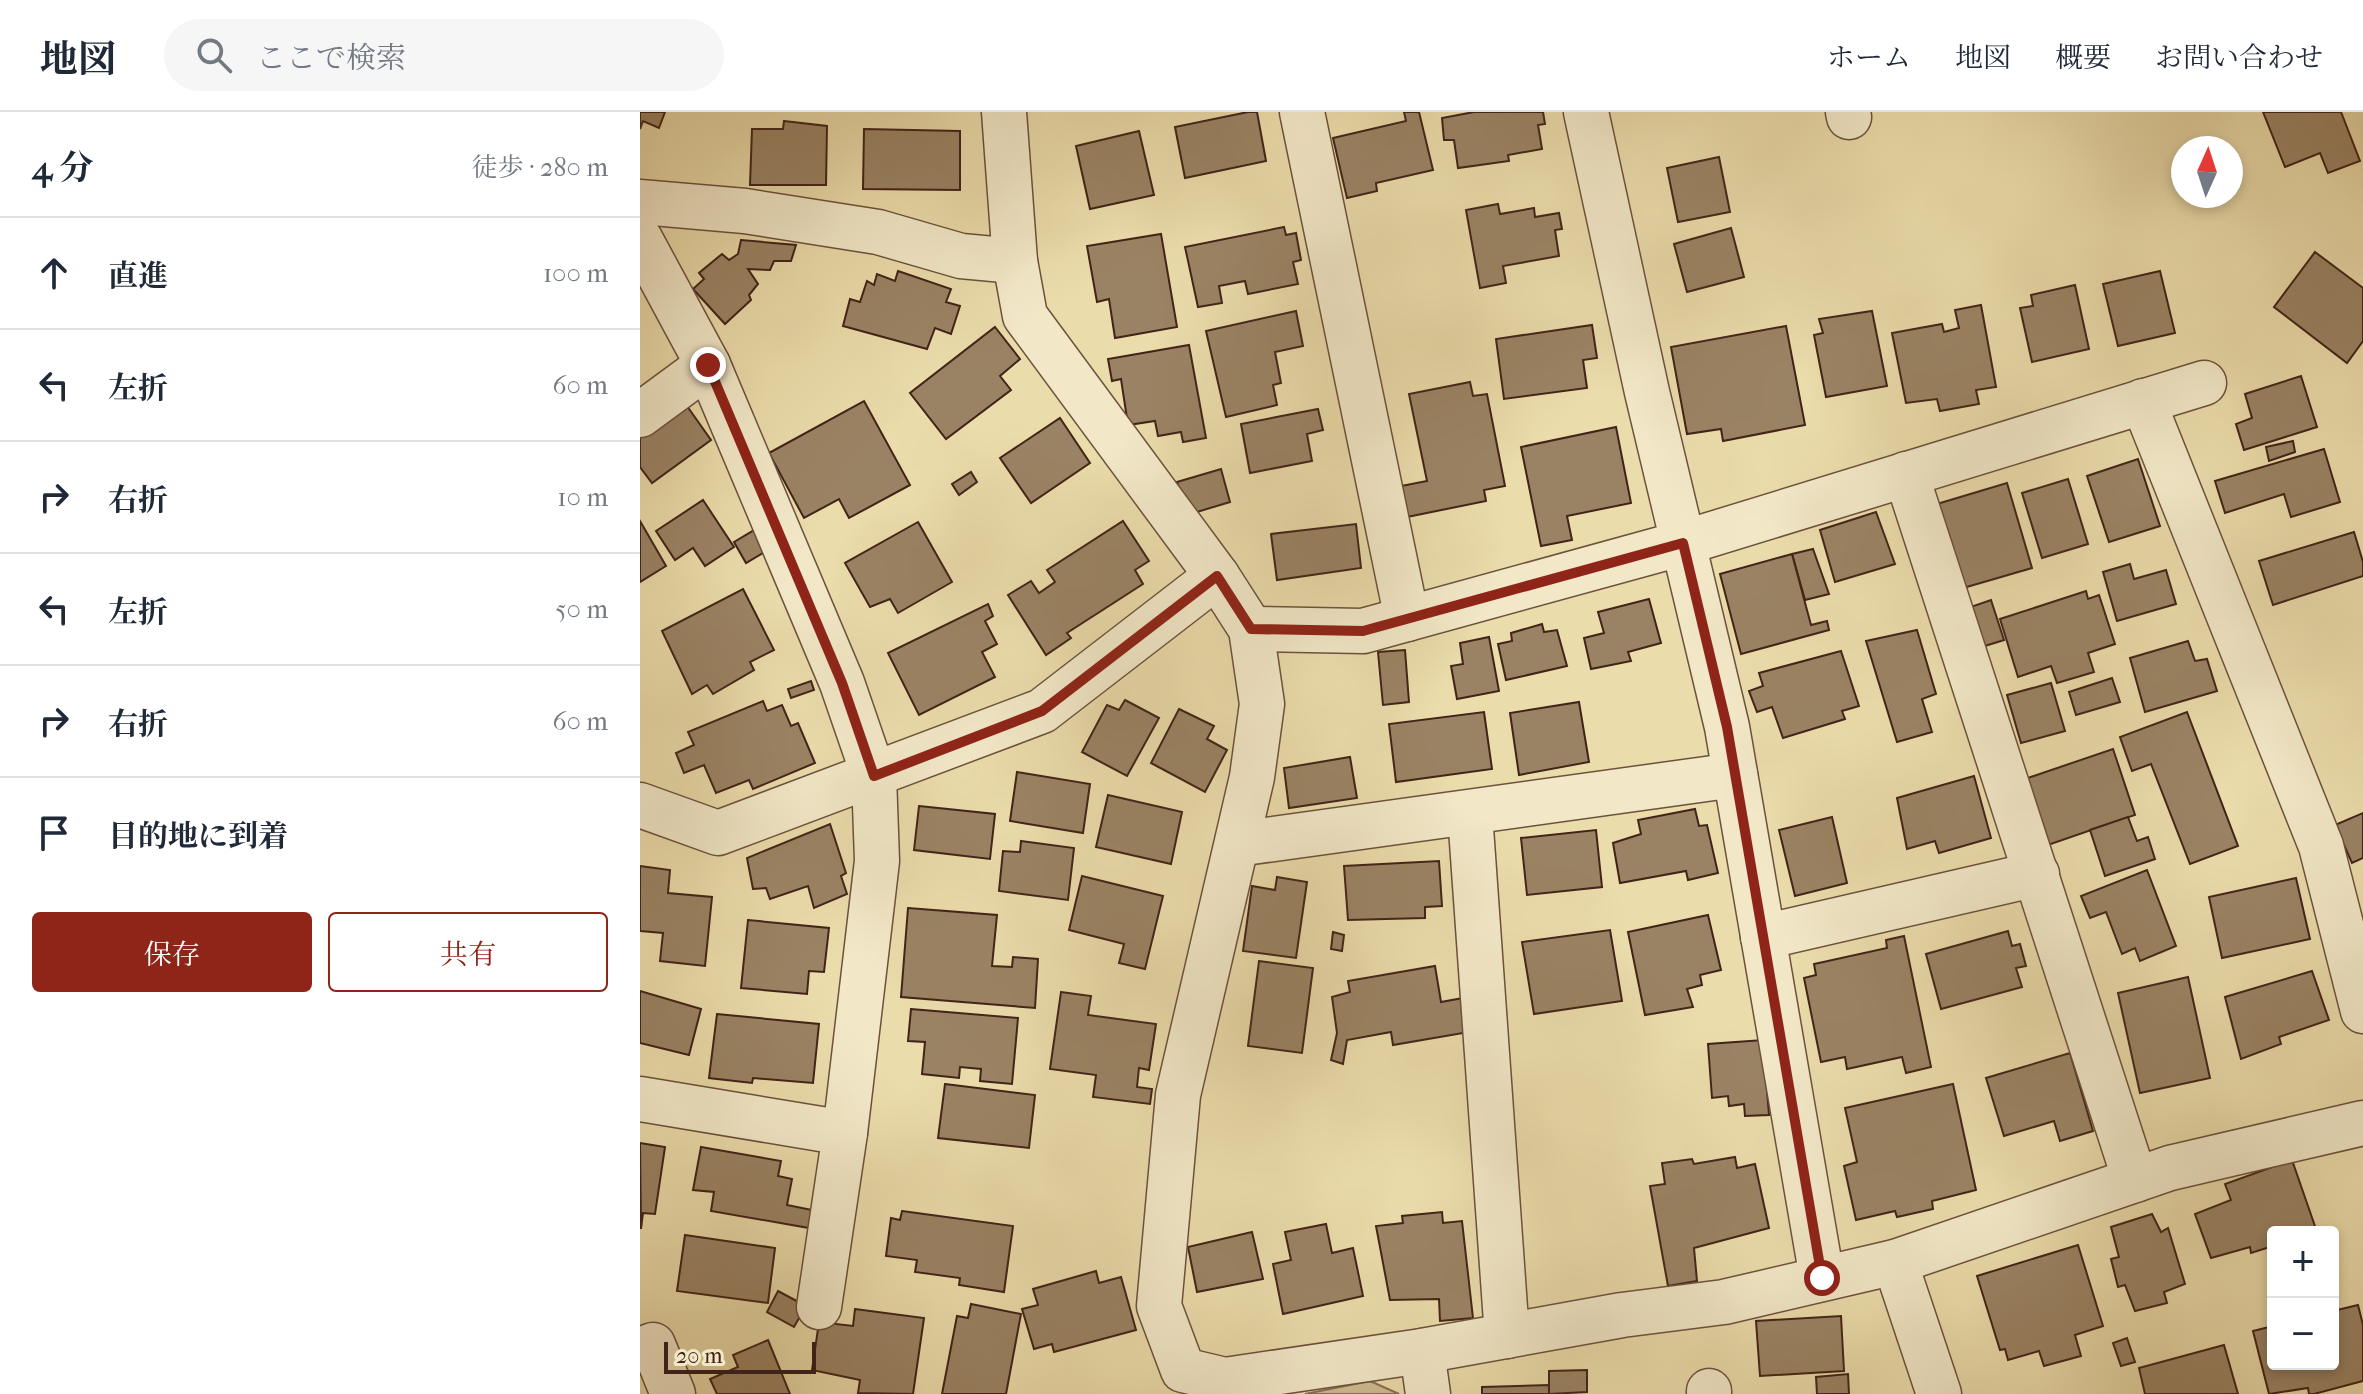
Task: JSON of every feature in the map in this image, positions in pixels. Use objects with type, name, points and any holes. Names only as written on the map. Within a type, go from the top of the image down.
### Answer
[{"type":"street","points":[[1004,112],[1015,261],[1025,316],[1217,576],[1251,629],[1262,704],[1252,777],[1178,1095],[1159,1306],[1183,1370],[1225,1380],[1422,1351],[1622,1315],[1724,1302],[1895,1262],[2170,1168],[2363,1123]]},
{"type":"street","points":[[1302,112],[1407,619]]},
{"type":"street","points":[[1586,112],[1735,775],[1822,1278]]},
{"type":"street","points":[[640,202],[745,211],[848,227],[878,232],[961,256],[1015,261]]},
{"type":"street","points":[[640,239],[708,365],[842,683],[874,776],[877,861],[845,1133],[819,1307]]},
{"type":"street","points":[[640,415],[708,365]]},
{"type":"street","points":[[1251,629],[1363,631],[1683,543],[2204,383]]},
{"type":"street","points":[[2143,401],[2321,846],[2363,1011]]},
{"type":"street","points":[[1906,474],[2135,1180]]},
{"type":"street","points":[[640,805],[718,833],[1042,711],[1217,576]]},
{"type":"street","points":[[1237,844],[1735,775]]},
{"type":"street","points":[[1470,814],[1507,1336]]},
{"type":"street","points":[[1763,937],[2037,874]]},
{"type":"street","points":[[640,1099],[845,1133]]},
{"type":"street","points":[[1895,1262],[1939,1394]]},
{"type":"street","points":[[640,1350],[653,1345],[673,1394]]},
{"type":"street","points":[[1422,1351],[1428,1394]]},
{"type":"shaded area","points":[[1370,1381],[1399,1394],[1305,1394]]},
{"type":"building","points":[[640,112],[665,112],[659,128],[643,121],[640,129]]},
{"type":"building","points":[[1257,112],[1266,161],[1185,178],[1175,127]]},
{"type":"building","points":[[1404,112],[1419,112],[1433,170],[1376,183],[1377,191],[1347,198],[1333,138],[1406,121]]},
{"type":"building","points":[[1474,112],[1543,112],[1545,124],[1538,125],[1542,149],[1508,155],[1509,161],[1458,168],[1454,140],[1444,140],[1442,118]]},
{"type":"building","points":[[2263,112],[2341,112],[2360,161],[2328,173],[2320,153],[2285,167]]},
{"type":"building","points":[[784,121],[827,126],[826,185],[750,185],[752,129],[783,129]]},
{"type":"building","points":[[864,129],[960,131],[960,190],[863,189]]},
{"type":"building","points":[[1139,131],[1154,195],[1090,209],[1076,146]]},
{"type":"building","points":[[1719,157],[1730,212],[1678,222],[1667,168]]},
{"type":"building","points":[[1498,204],[1500,214],[1534,208],[1535,217],[1559,213],[1562,229],[1555,230],[1559,256],[1503,266],[1506,283],[1480,288],[1466,210]]},
{"type":"building","points":[[1284,227],[1286,235],[1296,233],[1301,260],[1293,262],[1298,284],[1248,294],[1245,281],[1219,286],[1222,303],[1198,307],[1185,247]]},
{"type":"building","points":[[1731,228],[1744,277],[1687,292],[1674,244]]},
{"type":"building","points":[[1161,234],[1177,327],[1115,338],[1109,299],[1097,302],[1087,246]]},
{"type":"building","points":[[741,240],[796,245],[791,261],[774,261],[770,270],[748,269],[758,284],[749,295],[751,300],[725,324],[693,289],[704,279],[699,273],[722,254],[729,260],[738,254]]},
{"type":"building","points":[[2315,252],[2363,288],[2363,341],[2347,363],[2274,307]]},
{"type":"building","points":[[898,271],[951,289],[946,302],[960,306],[951,334],[935,328],[927,349],[843,326],[850,299],[860,302],[867,281],[874,285],[877,274],[895,281]]},
{"type":"building","points":[[2160,271],[2175,333],[2118,346],[2103,284]]},
{"type":"building","points":[[2075,285],[2089,349],[2032,362],[2020,308],[2033,306],[2031,295]]},
{"type":"building","points":[[1981,305],[1996,387],[1976,390],[1979,404],[1940,411],[1937,399],[1906,403],[1892,333],[1942,324],[1944,332],[1959,328],[1955,310]]},
{"type":"building","points":[[1296,311],[1303,346],[1275,352],[1281,383],[1273,385],[1277,405],[1226,417],[1206,331]]},
{"type":"building","points":[[1872,311],[1887,386],[1826,397],[1814,335],[1823,333],[1819,319]]},
{"type":"building","points":[[1592,325],[1597,358],[1583,360],[1587,388],[1504,399],[1496,339]]},
{"type":"building","points":[[1786,326],[1805,425],[1723,441],[1721,429],[1687,434],[1671,347]]},
{"type":"building","points":[[995,327],[1020,359],[1000,376],[1011,390],[946,439],[910,393]]},
{"type":"building","points":[[1189,345],[1206,438],[1183,442],[1181,432],[1158,436],[1155,421],[1128,425],[1121,379],[1112,381],[1108,359]]},
{"type":"building","points":[[2301,376],[2317,427],[2244,450],[2236,424],[2252,418],[2245,394]]},
{"type":"building","points":[[1470,382],[1473,396],[1487,394],[1505,486],[1484,490],[1486,501],[1402,518],[1396,487],[1427,481],[1409,394]]},
{"type":"building","points":[[682,399],[711,440],[652,483],[640,467],[640,430]]},
{"type":"building","points":[[864,401],[910,485],[849,518],[839,499],[804,518],[769,453]]},
{"type":"building","points":[[1318,409],[1323,430],[1307,434],[1312,461],[1250,473],[1241,424]]},
{"type":"building","points":[[1060,418],[1090,463],[1031,503],[1000,458]]},
{"type":"building","points":[[1616,427],[1631,503],[1567,516],[1572,540],[1541,546],[1521,447]]},
{"type":"building","points":[[2293,441],[2295,452],[2269,461],[2266,447]]},
{"type":"building","points":[[2324,449],[2340,502],[2291,517],[2284,494],[2225,513],[2215,481]]},
{"type":"building","points":[[2138,459],[2160,526],[2109,542],[2087,476]]},
{"type":"building","points":[[1221,469],[1230,502],[1187,515],[1177,482]]},
{"type":"building","points":[[971,472],[977,482],[959,495],[952,484]]},
{"type":"building","points":[[2068,479],[2088,544],[2042,558],[2022,493]]},
{"type":"building","points":[[2007,483],[2032,568],[1953,591],[1927,507]]},
{"type":"building","points":[[703,500],[734,547],[705,566],[693,548],[675,560],[656,531]]},
{"type":"building","points":[[1876,512],[1895,564],[1835,582],[1820,530]]},
{"type":"building","points":[[640,521],[666,566],[640,582]]},
{"type":"building","points":[[1123,521],[1149,561],[1135,570],[1143,584],[1067,633],[1071,638],[1046,655],[1008,595],[1031,581],[1039,593],[1055,582],[1047,570]]},
{"type":"building","points":[[918,522],[952,582],[898,613],[890,599],[870,607],[845,563]]},
{"type":"building","points":[[1356,524],[1361,568],[1277,580],[1271,534]]},
{"type":"building","points":[[761,526],[773,547],[746,563],[734,542]]},
{"type":"building","points":[[2354,532],[2363,562],[2363,576],[2273,605],[2259,561]]},
{"type":"building","points":[[1813,549],[1829,594],[1805,600],[1792,554]]},
{"type":"building","points":[[1792,554],[1811,625],[1827,621],[1829,630],[1741,654],[1720,574]]},
{"type":"building","points":[[2130,564],[2134,579],[2166,570],[2176,604],[2117,621],[2103,572]]},
{"type":"building","points":[[743,589],[774,650],[750,662],[754,670],[713,694],[707,685],[692,694],[662,631]]},
{"type":"building","points":[[2086,591],[2088,599],[2099,595],[2115,644],[2088,653],[2094,672],[2057,683],[2051,666],[2018,677],[2000,619]]},
{"type":"building","points":[[1649,599],[1661,643],[1628,652],[1631,661],[1591,669],[1584,638],[1604,633],[1598,612]]},
{"type":"building","points":[[1991,600],[2004,640],[1969,651],[1956,612]]},
{"type":"building","points":[[988,604],[993,616],[985,621],[997,644],[982,652],[995,677],[919,715],[888,653]]},
{"type":"building","points":[[1542,624],[1544,632],[1557,630],[1567,666],[1506,680],[1498,644],[1512,641],[1511,633]]},
{"type":"building","points":[[1917,630],[1936,694],[1922,699],[1932,732],[1897,742],[1866,641]]},
{"type":"building","points":[[1489,637],[1499,691],[1457,699],[1451,666],[1463,664],[1460,643]]},
{"type":"building","points":[[2188,641],[2195,661],[2207,659],[2217,691],[2145,712],[2130,658]]},
{"type":"building","points":[[1405,650],[1409,702],[1383,705],[1378,652]]},
{"type":"building","points":[[1841,651],[1859,706],[1842,711],[1845,719],[1783,738],[1772,707],[1757,712],[1749,691],[1763,686],[1759,673]]},
{"type":"building","points":[[2112,678],[2120,702],[2076,715],[2069,692]]},
{"type":"building","points":[[811,681],[814,690],[791,698],[788,689]]},
{"type":"building","points":[[2051,683],[2065,731],[2021,743],[2007,695]]},
{"type":"building","points":[[1125,700],[1159,718],[1127,776],[1082,752],[1107,705],[1119,710]]},
{"type":"building","points":[[763,701],[767,711],[782,705],[791,726],[798,723],[815,763],[753,789],[749,780],[716,793],[704,765],[684,773],[676,753],[694,745],[688,732]]},
{"type":"building","points":[[1579,702],[1589,762],[1519,775],[1510,713]]},
{"type":"building","points":[[1179,709],[1214,726],[1207,739],[1227,750],[1205,792],[1151,763]]},
{"type":"building","points":[[1484,712],[1492,769],[1396,782],[1389,724]]},
{"type":"building","points":[[2187,712],[2238,846],[2190,864],[2151,764],[2132,771],[2120,737]]},
{"type":"building","points":[[2113,749],[2135,815],[2045,846],[2022,780]]},
{"type":"building","points":[[1350,757],[1357,798],[1289,808],[1284,768]]},
{"type":"building","points":[[1017,772],[1090,784],[1083,833],[1010,821]]},
{"type":"building","points":[[1974,776],[1991,838],[1939,853],[1935,841],[1907,849],[1897,798]]},
{"type":"building","points":[[1108,795],[1182,812],[1171,864],[1096,847]]},
{"type":"building","points":[[919,806],[995,814],[990,859],[914,850]]},
{"type":"building","points":[[1695,809],[1699,826],[1707,825],[1718,873],[1688,880],[1686,871],[1620,883],[1613,843],[1641,834],[1638,820]]},
{"type":"building","points":[[2363,813],[2363,858],[2352,863],[2335,825]]},
{"type":"building","points":[[1832,817],[1847,883],[1795,896],[1779,830]]},
{"type":"building","points":[[2128,817],[2137,841],[2148,837],[2155,859],[2105,876],[2090,830]]},
{"type":"building","points":[[830,824],[846,873],[841,876],[847,894],[814,908],[808,886],[770,899],[766,888],[753,889],[747,858]]},
{"type":"building","points":[[1596,830],[1602,887],[1527,895],[1521,838]]},
{"type":"building","points":[[1021,841],[1074,848],[1068,900],[999,891],[1003,851],[1020,852]]},
{"type":"building","points":[[1439,861],[1442,906],[1425,907],[1425,918],[1348,920],[1344,866]]},
{"type":"building","points":[[640,866],[670,870],[668,893],[712,897],[705,966],[660,961],[663,933],[640,931]]},
{"type":"building","points":[[2147,870],[2176,946],[2140,961],[2135,948],[2122,954],[2106,912],[2090,918],[2081,896]]},
{"type":"building","points":[[1082,876],[1163,896],[1145,969],[1119,963],[1124,944],[1069,930]]},
{"type":"building","points":[[1277,877],[1307,882],[1296,958],[1243,951],[1252,886],[1275,890]]},
{"type":"building","points":[[2296,878],[2310,939],[2222,958],[2209,897]]},
{"type":"building","points":[[908,908],[997,915],[992,966],[1012,967],[1013,957],[1038,959],[1035,1008],[901,997]]},
{"type":"building","points":[[1708,915],[1721,970],[1700,975],[1702,985],[1687,989],[1693,1007],[1645,1015],[1628,932]]},
{"type":"building","points":[[748,920],[829,928],[824,972],[809,971],[807,994],[741,988]]},
{"type":"building","points":[[1610,930],[1622,1001],[1534,1014],[1522,942]]},
{"type":"building","points":[[2008,931],[2012,946],[2020,944],[2026,966],[2016,968],[2022,987],[1941,1009],[1926,954]]},
{"type":"building","points":[[1333,932],[1344,935],[1342,951],[1331,949]]},
{"type":"building","points":[[1904,936],[1931,1067],[1906,1073],[1902,1057],[1847,1069],[1845,1057],[1821,1062],[1804,978],[1816,975],[1814,964],[1887,948],[1886,940]]},
{"type":"building","points":[[1259,961],[1313,968],[1302,1053],[1248,1046]]},
{"type":"building","points":[[1435,966],[1441,1002],[1463,998],[1469,1032],[1393,1045],[1391,1032],[1347,1040],[1343,1064],[1331,1060],[1337,1033],[1332,997],[1350,992],[1348,981]]},
{"type":"building","points":[[2312,971],[2329,1020],[2279,1037],[2281,1044],[2241,1059],[2225,997]]},
{"type":"building","points":[[2188,977],[2210,1078],[2140,1093],[2118,993]]},
{"type":"building","points":[[640,991],[701,1009],[689,1055],[640,1043]]},
{"type":"building","points":[[1061,992],[1091,996],[1088,1015],[1156,1024],[1149,1070],[1139,1068],[1137,1087],[1152,1089],[1150,1104],[1093,1097],[1096,1075],[1050,1069]]},
{"type":"building","points":[[911,1009],[1018,1018],[1012,1084],[980,1081],[981,1069],[960,1067],[959,1078],[922,1074],[925,1042],[908,1041]]},
{"type":"building","points":[[717,1014],[819,1024],[813,1083],[753,1078],[752,1083],[709,1078]]},
{"type":"building","points":[[1763,1040],[1769,1115],[1745,1116],[1744,1104],[1729,1106],[1728,1096],[1712,1098],[1708,1044]]},
{"type":"building","points":[[2070,1053],[2093,1131],[2060,1141],[2054,1121],[2004,1136],[1986,1078]]},
{"type":"building","points":[[945,1084],[1035,1095],[1029,1148],[938,1138]]},
{"type":"building","points":[[1953,1084],[1976,1190],[1932,1201],[1933,1209],[1897,1217],[1895,1211],[1856,1220],[1844,1166],[1857,1162],[1845,1108]]},
{"type":"building","points":[[640,1143],[665,1147],[655,1214],[643,1213],[641,1229]]},
{"type":"building","points":[[701,1147],[781,1161],[778,1176],[792,1179],[787,1205],[812,1210],[809,1228],[711,1211],[714,1192],[693,1190]]},
{"type":"building","points":[[1735,1157],[1737,1168],[1755,1164],[1769,1228],[1694,1248],[1697,1281],[1668,1286],[1650,1186],[1665,1184],[1662,1163],[1692,1159],[1694,1164]]},
{"type":"building","points":[[2292,1160],[2315,1226],[2267,1226],[2267,1248],[2251,1253],[2250,1247],[2211,1258],[2195,1214],[2231,1200],[2225,1184]]},
{"type":"building","points":[[902,1211],[1013,1226],[1004,1292],[959,1285],[960,1278],[915,1272],[917,1260],[886,1256],[891,1218],[900,1220]]},
{"type":"building","points":[[1442,1212],[1443,1223],[1462,1221],[1473,1318],[1440,1321],[1439,1299],[1390,1300],[1376,1226],[1403,1223],[1402,1216]]},
{"type":"building","points":[[2152,1214],[2161,1232],[2168,1228],[2185,1284],[2164,1292],[2167,1303],[2135,1311],[2125,1285],[2118,1287],[2111,1259],[2119,1257],[2111,1227]]},
{"type":"building","points":[[1326,1224],[1332,1253],[1353,1248],[1363,1296],[1283,1314],[1273,1264],[1291,1260],[1285,1232]]},
{"type":"building","points":[[1252,1232],[1263,1279],[1197,1292],[1188,1247]]},
{"type":"building","points":[[685,1235],[775,1248],[768,1303],[677,1291]]},
{"type":"building","points":[[2078,1245],[2103,1326],[2075,1335],[2081,1356],[2044,1366],[2039,1351],[2008,1360],[2005,1349],[2000,1350],[1977,1276]]},
{"type":"building","points":[[1096,1271],[1099,1283],[1121,1277],[1136,1330],[1054,1352],[1052,1344],[1034,1349],[1022,1309],[1038,1305],[1033,1289]]},
{"type":"building","points":[[778,1291],[806,1306],[794,1327],[767,1312]]},
{"type":"building","points":[[971,1304],[1021,1314],[1006,1394],[942,1394],[957,1316],[968,1318]]},
{"type":"building","points":[[2358,1305],[2363,1325],[2363,1381],[2314,1394],[2309,1394],[2308,1388],[2269,1394],[2253,1331],[2267,1328],[2267,1370],[2339,1370],[2339,1310]]},
{"type":"building","points":[[855,1309],[924,1318],[913,1394],[858,1393],[860,1380],[812,1370],[819,1322],[853,1326]]},
{"type":"building","points":[[1841,1316],[1844,1371],[1760,1376],[1756,1321]]},
{"type":"building","points":[[2127,1338],[2135,1362],[2121,1366],[2113,1343]]},
{"type":"building","points":[[768,1340],[790,1394],[717,1394],[710,1379],[738,1367],[733,1355]]},
{"type":"building","points":[[2224,1345],[2238,1394],[2145,1394],[2139,1368]]},
{"type":"building","points":[[1587,1370],[1587,1392],[1549,1394],[1549,1371]]},
{"type":"building","points":[[1848,1374],[1849,1394],[1817,1394],[1816,1377]]},
{"type":"building","points":[[1549,1385],[1549,1394],[1482,1394],[1482,1387]]},
{"type":"route","points":[[708,365],[842,683],[874,776],[1042,711],[1217,576],[1251,629],[1363,631],[1683,543],[1727,727],[1822,1278]]}]
